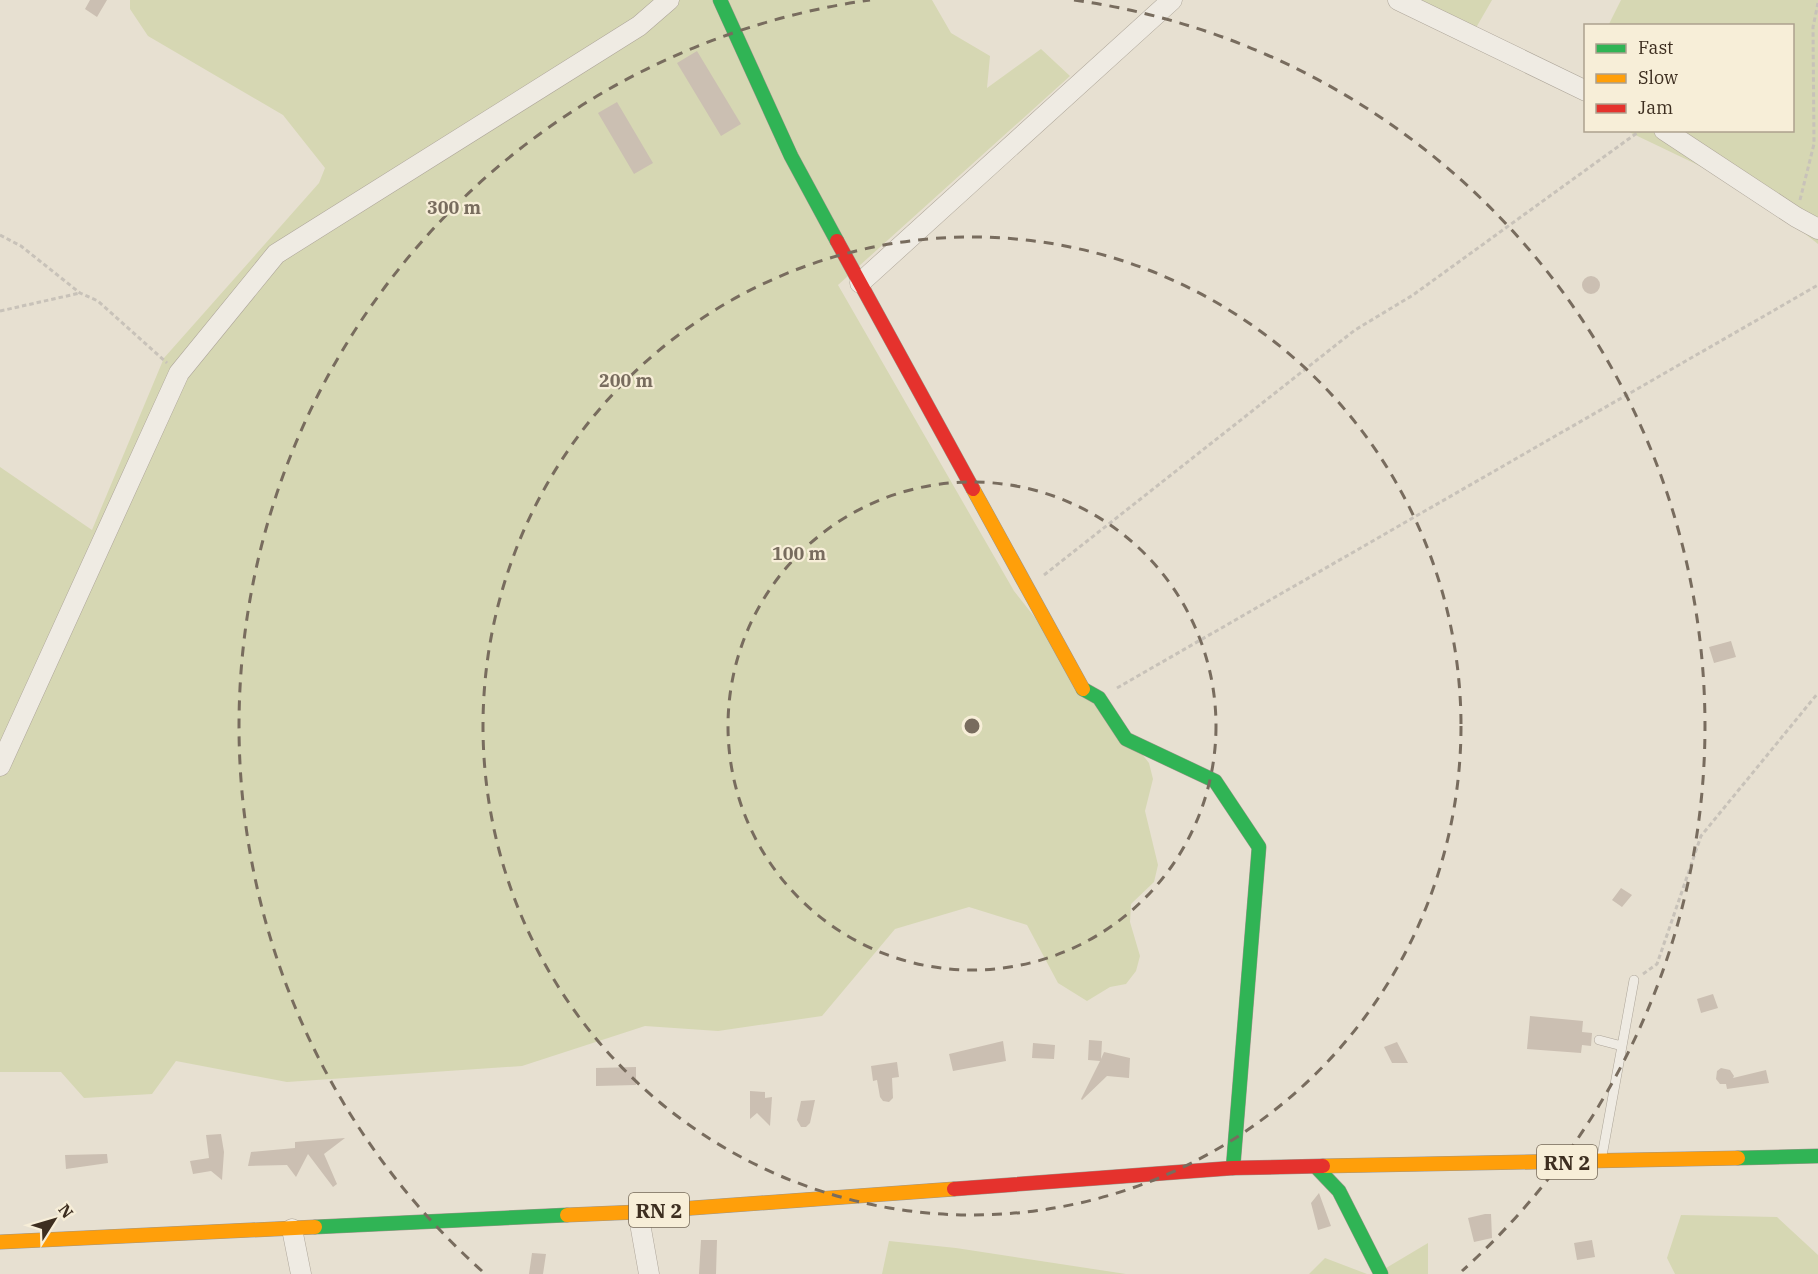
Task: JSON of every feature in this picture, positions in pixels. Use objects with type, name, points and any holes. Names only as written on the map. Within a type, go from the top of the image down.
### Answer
[{"type":"main road","points":[[720,0],[791,156],[1082,689],[1099,698],[1126,739],[1215,781],[1259,847],[1233,1168]]},
{"type":"main road","name":"RN 2","points":[[0,1242],[638,1212],[1233,1168],[1818,1156]]},
{"type":"main road","points":[[1317,1168],[1340,1191],[1381,1274]]},
{"type":"street","points":[[0,766],[179,373],[276,254],[639,26],[669,0]]},
{"type":"street","points":[[860,282],[1172,0]]},
{"type":"street","points":[[1398,0],[1584,90]]},
{"type":"street","points":[[1667,132],[1818,229]]},
{"type":"street","points":[[638,1212],[649,1274]]},
{"type":"street","points":[[292,1229],[301,1274]]},
{"type":"lane","points":[[1601,1161],[1634,980]]},
{"type":"lane","points":[[1599,1040],[1622,1046]]},
{"type":"path","points":[[1796,217],[1814,144],[1814,27],[1818,3]]},
{"type":"path","points":[[1028,588],[1355,330],[1413,295],[1638,132]]},
{"type":"path","points":[[0,235],[21,246],[80,293],[98,301],[179,373]]},
{"type":"path","points":[[1099,698],[1818,285]]},
{"type":"path","points":[[0,311],[80,293]]},
{"type":"path","points":[[1634,980],[1657,964],[1701,836],[1818,693]]},
{"type":"green space","points":[[130,0],[932,0],[951,33],[990,56],[987,88],[1041,49],[1070,76],[838,285],[1014,591],[1149,763],[1153,779],[1145,811],[1158,865],[1154,882],[1131,904],[1130,922],[1140,956],[1136,971],[1126,984],[1110,987],[1087,1001],[1058,983],[1027,925],[969,907],[895,929],[822,1016],[718,1031],[645,1026],[522,1066],[287,1082],[176,1061],[152,1094],[84,1098],[61,1072],[0,1072],[0,467],[92,530],[164,358],[319,183],[325,168],[283,115],[148,36],[130,9]]},
{"type":"green space","points":[[1407,0],[1492,0],[1473,33]]},
{"type":"green space","points":[[1621,0],[1818,0],[1818,244],[1748,189],[1629,132],[1794,132],[1794,24],[1609,24]]},
{"type":"green space","points":[[1681,1215],[1777,1217],[1818,1255],[1818,1274],[1675,1274],[1667,1258]]},
{"type":"green space","points":[[889,1241],[956,1248],[1126,1274],[882,1274]]},
{"type":"green space","points":[[1428,1243],[1428,1274],[1376,1274]]},
{"type":"green space","points":[[1325,1258],[1367,1274],[1309,1274]]},
{"type":"building","points":[[90,0],[107,0],[97,17],[85,9]]},
{"type":"building","points":[[697,51],[741,124],[721,136],[677,63]]},
{"type":"building","points":[[617,102],[653,163],[634,174],[598,113]]},
{"type":"building","points":[[1591,276],[1597,279],[1600,285],[1597,291],[1591,294],[1585,291],[1582,285],[1585,279]]},
{"type":"building","points":[[1731,641],[1736,657],[1714,663],[1709,647]]},
{"type":"building","points":[[1621,888],[1632,895],[1622,907],[1612,900]]},
{"type":"building","points":[[1713,994],[1718,1008],[1701,1013],[1697,999]]},
{"type":"building","points":[[1530,1016],[1583,1021],[1582,1032],[1592,1033],[1591,1046],[1582,1045],[1581,1053],[1527,1049]]},
{"type":"building","points":[[1089,1040],[1102,1041],[1101,1059],[1104,1052],[1130,1058],[1129,1078],[1107,1076],[1082,1100],[1100,1061],[1088,1060]]},
{"type":"building","points":[[1003,1041],[1006,1061],[953,1071],[949,1054]]},
{"type":"building","points":[[1397,1042],[1408,1063],[1392,1063],[1384,1047]]},
{"type":"building","points":[[1033,1043],[1055,1045],[1054,1059],[1032,1058]]},
{"type":"building","points":[[897,1062],[899,1077],[892,1078],[893,1098],[889,1102],[883,1101],[877,1080],[873,1081],[871,1066]]},
{"type":"building","points":[[636,1067],[636,1085],[596,1086],[596,1068]]},
{"type":"building","points":[[1721,1068],[1730,1070],[1733,1078],[1766,1070],[1769,1083],[1727,1089],[1726,1084],[1720,1084],[1716,1079],[1717,1071]]},
{"type":"building","points":[[750,1091],[765,1092],[765,1098],[772,1097],[770,1126],[757,1113],[750,1119]]},
{"type":"building","points":[[815,1100],[810,1123],[806,1127],[801,1127],[797,1120],[801,1101]]},
{"type":"building","points":[[221,1134],[224,1152],[222,1180],[211,1171],[193,1174],[190,1161],[209,1158],[206,1135]]},
{"type":"building","points":[[345,1138],[324,1154],[337,1184],[333,1187],[308,1154],[296,1177],[287,1165],[248,1166],[251,1152],[295,1148],[295,1142]]},
{"type":"building","points":[[107,1154],[108,1163],[66,1169],[65,1155]]},
{"type":"building","points":[[1319,1193],[1331,1226],[1318,1230],[1311,1203]]},
{"type":"building","points":[[1491,1214],[1492,1238],[1474,1242],[1468,1218]]},
{"type":"building","points":[[701,1240],[717,1240],[716,1274],[699,1274]]},
{"type":"building","points":[[1592,1240],[1595,1257],[1577,1260],[1574,1243]]},
{"type":"building","points":[[532,1253],[546,1254],[543,1274],[529,1274]]},
{"type":"traffic: fast","points":[[720,0],[791,156],[837,241]]},
{"type":"traffic: fast","points":[[1083,689],[1099,698],[1126,739],[1215,781],[1259,847],[1233,1168]]},
{"type":"traffic: fast","points":[[1738,1158],[1818,1156]]},
{"type":"traffic: fast","points":[[1317,1168],[1339,1191],[1381,1274]]},
{"type":"traffic: fast","points":[[315,1227],[567,1215]]},
{"type":"traffic: slow","points":[[973,489],[1083,689]]},
{"type":"traffic: slow","points":[[1323,1166],[1738,1158]]},
{"type":"traffic: slow","points":[[567,1215],[954,1189]]},
{"type":"traffic: slow","points":[[0,1242],[315,1227]]},
{"type":"traffic: jam","points":[[837,241],[973,489]]},
{"type":"traffic: jam","points":[[954,1189],[1233,1168],[1323,1166]]}]
